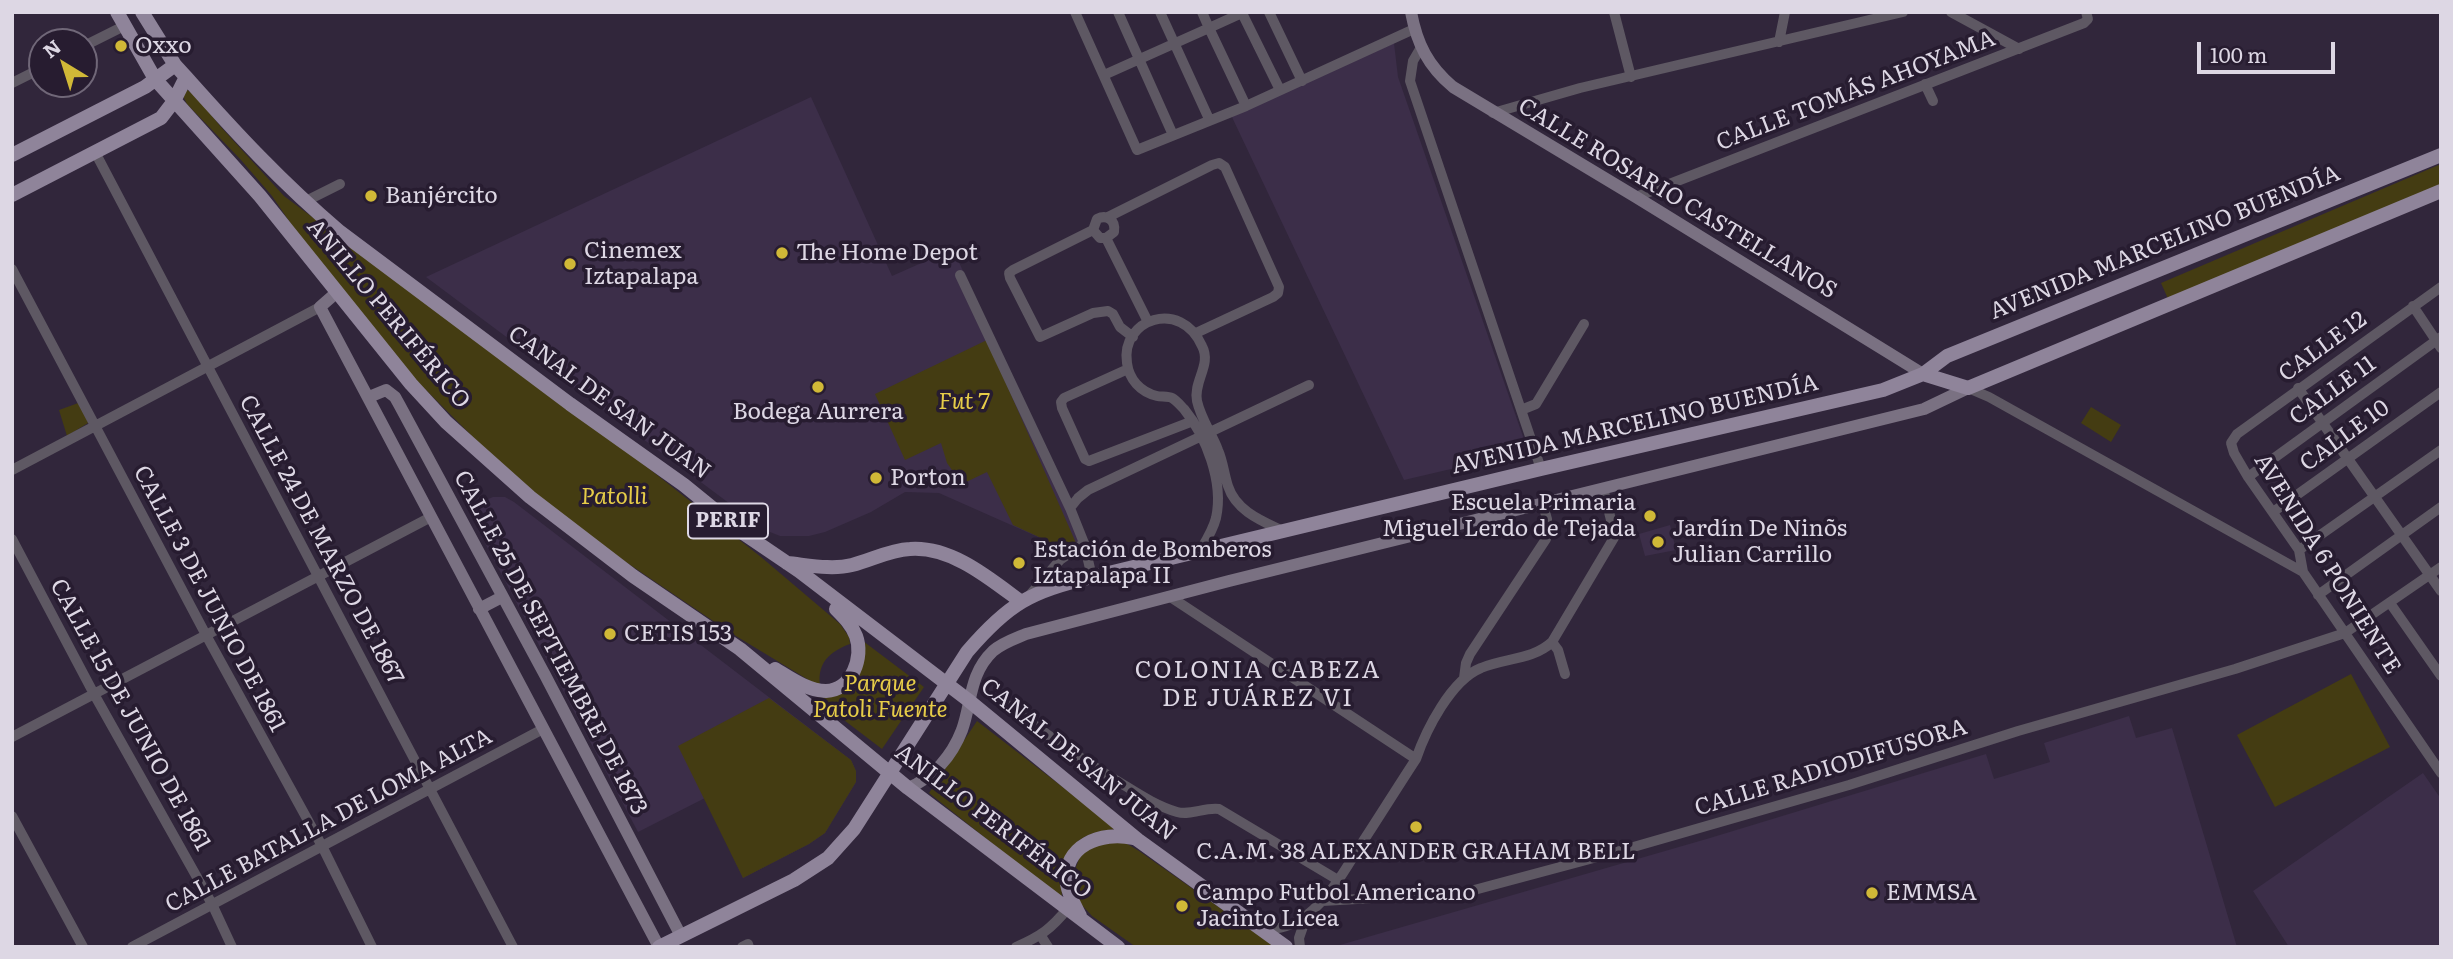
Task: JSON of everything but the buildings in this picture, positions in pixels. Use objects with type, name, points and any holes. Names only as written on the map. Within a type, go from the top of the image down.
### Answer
[{"type":"main road","points":[[117,12],[155,79],[174,101]]},
{"type":"main road","name":"CANAL DE SAN JUAN","points":[[142,12],[175,65],[260,159],[304,202],[420,293],[570,404],[654,462],[743,533],[793,567],[946,683],[1138,840],[1286,947]]},
{"type":"main road","points":[[12,155],[155,79],[175,65]]},
{"type":"main road","points":[[12,195],[162,118],[186,77]]},
{"type":"main road","name":"ANILLO PERIFÉRICO","points":[[174,101],[260,196],[411,384],[446,422],[503,474],[633,576],[740,649],[908,788],[1118,947]]},
{"type":"main road","name":"AVENIDA MARCELINO BUENDÍA","points":[[659,947],[794,880],[828,859],[854,829],[967,652],[986,631],[1025,599],[1056,586],[1882,390],[1923,374],[1947,356],[2441,155]]},
{"type":"main road","points":[[1923,374],[1968,388],[2441,191]]},
{"type":"main road","points":[[793,567],[838,567],[895,551],[912,548],[928,550],[959,561],[1025,599]]},
{"type":"main road","points":[[740,649],[814,690],[827,691],[837,688],[849,677],[858,660],[857,638],[847,621],[793,567]]},
{"type":"main road","points":[[1081,918],[1067,883],[1068,866],[1076,853],[1093,839],[1104,836],[1120,835],[1138,840]]},
{"type":"street","points":[[1075,12],[1137,150],[1246,106],[1414,29]]},
{"type":"street","points":[[1118,12],[1174,135]]},
{"type":"street","points":[[1160,12],[1209,119]]},
{"type":"street","points":[[1202,12],[1246,106]]},
{"type":"street","points":[[1269,12],[1302,81]]},
{"type":"street","name":"CALLE ROSARIO CASTELLANOS","points":[[1411,12],[1420,49],[1438,75],[1453,87],[1923,374]]},
{"type":"street","points":[[1614,12],[1631,76]]},
{"type":"street","points":[[1779,42],[1784,12]]},
{"type":"street","points":[[1493,113],[1631,76],[1903,12]]},
{"type":"street","points":[[1951,12],[2019,48]]},
{"type":"street","points":[[1104,75],[1243,13],[1280,90]]},
{"type":"street","name":"CALLE TOMÁS AHOYAMA","points":[[1636,197],[2084,23],[2087,16]]},
{"type":"street","points":[[98,39],[124,26]]},
{"type":"street","points":[[1420,49],[1413,61],[1410,81],[1541,469]]},
{"type":"street","points":[[12,83],[28,75]]},
{"type":"street","points":[[1925,84],[1933,101]]},
{"type":"street","name":"CALLE 24 DE MARZO DE 1867","points":[[95,152],[513,947]]},
{"type":"street","points":[[1148,322],[1100,237],[1097,219],[1111,219],[1119,210],[1219,163],[1225,167],[1279,286],[1278,293],[1273,297],[1196,333]]},
{"type":"street","points":[[304,202],[340,184]]},
{"type":"street","points":[[1111,219],[1114,232],[1009,273],[1036,333],[1042,337],[1093,313],[1108,311],[1125,332],[1133,337]]},
{"type":"street","name":"CALLE 3 DE JUNIO DE 1861","points":[[12,269],[206,635],[322,846],[372,947]]},
{"type":"street","points":[[960,275],[1070,509],[1084,543],[1093,577]]},
{"type":"street","name":"CALLE 12","points":[[2231,443],[2237,434],[2298,388],[2441,287]]},
{"type":"street","points":[[12,470],[320,307],[336,293]]},
{"type":"street","points":[[2413,306],[2439,342]]},
{"type":"street","name":"CALLE 25 DE SEPTIEMBRE DE 1873","points":[[320,307],[659,947]]},
{"type":"street","points":[[1199,552],[1216,517],[1217,502],[1213,466],[1205,435],[1197,401],[1196,389],[1205,363],[1205,353],[1196,333],[1187,324],[1171,318],[1148,322],[1133,337],[1127,349],[1131,378],[1152,395],[1172,398],[1205,435],[1220,454],[1234,499],[1245,510],[1284,532]]},
{"type":"street","points":[[1521,410],[1536,404],[1584,324]]},
{"type":"street","name":"CALLE 11","points":[[2248,477],[2321,422],[2439,342]]},
{"type":"street","points":[[1128,369],[1064,398],[1061,402],[1085,459],[1089,461],[1193,421]]},
{"type":"street","points":[[1070,509],[1088,490],[1309,385]]},
{"type":"street","points":[[908,788],[932,776],[939,768],[962,730],[974,679],[984,662],[1007,641],[1169,596],[1924,410],[1968,388],[1989,397],[2303,572]]},
{"type":"street","points":[[2298,388],[2441,591]]},
{"type":"street","name":"CALLE 25 DE SEPTIEMBRE DE 1873","points":[[369,397],[386,390],[395,397],[681,936]]},
{"type":"street","name":"CALLE 10","points":[[2273,512],[2441,392]]},
{"type":"street","name":"AVENIDA 6 PONIENTE","points":[[2231,443],[2248,477],[2300,550],[2303,572],[2441,774]]},
{"type":"street","points":[[2300,550],[2441,450]]},
{"type":"street","points":[[1262,930],[1284,928],[1307,915],[1322,901],[1416,759],[1423,738],[1464,678],[1480,668],[1544,649],[1552,642],[1615,536],[1603,488]]},
{"type":"street","points":[[1464,678],[1470,654],[1546,539],[1547,519],[1543,505]]},
{"type":"street","points":[[2318,595],[2441,507]]},
{"type":"street","points":[[12,737],[431,517]]},
{"type":"street","name":"CALLE 15 DE JUNIO DE 1861","points":[[12,540],[94,694],[212,904],[232,947]]},
{"type":"street","points":[[1025,599],[1060,560],[1084,543]]},
{"type":"street","name":"CALLE RADIODIFUSORA","points":[[1322,901],[1463,892],[1849,785],[2018,732],[2235,669],[2345,633],[2441,567]]},
{"type":"street","points":[[1169,596],[1416,759]]},
{"type":"street","points":[[479,609],[502,597]]},
{"type":"street","points":[[2390,603],[2441,676]]},
{"type":"street","points":[[1552,642],[1558,650],[1565,674]]},
{"type":"street","points":[[999,699],[1075,756],[1144,797],[1178,812],[1219,808],[1338,880]]},
{"type":"street","name":"CALLE BATALLA DE LOMA ALTA","points":[[132,947],[543,729]]},
{"type":"street","points":[[12,816],[83,947]]},
{"type":"street","points":[[1016,947],[1041,936],[1068,908]]},
{"type":"street","points":[[1300,947],[1299,938],[1307,915]]},
{"type":"street","points":[[1041,936],[1048,947]]},
{"type":"street","points":[[741,947],[748,944],[749,947]]},
{"type":"shaded area","points":[[1394,43],[1398,77],[1528,451],[1404,480],[1231,115]]},
{"type":"shaded area","points":[[811,97],[892,276],[953,249],[1085,540],[1054,544],[939,493],[905,492],[871,512],[825,532],[809,536],[780,536],[765,530],[426,277]]},
{"type":"shaded area","name":"CETIS 153","points":[[505,497],[514,502],[851,760],[856,771],[856,782],[825,833],[743,878],[705,798],[638,832],[477,528],[479,509],[486,500]]},
{"type":"shaded area","name":"Jardín De Ninõs Julian Carrillo","points":[[1670,525],[1676,550],[1645,556],[1639,534]]},
{"type":"shaded area","points":[[2129,716],[2136,738],[2172,728],[2237,947],[1333,947],[1710,838],[1986,754],[1994,779],[2050,762],[2044,743]]},
{"type":"shaded area","points":[[2423,773],[2441,799],[2441,947],[2289,947],[2253,891]]},
{"type":"green space","name":"Patolli","points":[[186,89],[197,97],[284,196],[638,460],[761,557],[840,624],[849,637],[850,644],[831,654],[823,664],[820,685],[731,633],[620,558],[543,500],[480,444],[401,365],[298,234],[272,196],[187,104],[183,96]]},
{"type":"green space","points":[[2441,164],[2441,188],[2169,301],[2161,283]]},
{"type":"green space","name":"Fut 7","points":[[987,340],[1076,543],[1054,544],[1013,525],[987,472],[962,484],[947,463],[941,443],[905,460],[875,394]]},
{"type":"green space","points":[[81,402],[88,423],[67,436],[59,410]]},
{"type":"green space","points":[[2091,407],[2121,425],[2111,442],[2081,423]]},
{"type":"green space","name":"Parque Patoli Fuente","points":[[863,641],[924,687],[882,749],[815,698],[841,693]]},
{"type":"green space","points":[[2351,674],[2390,747],[2275,807],[2237,735]]},
{"type":"green space","points":[[769,698],[851,760],[856,771],[856,782],[825,833],[743,878],[678,746]]},
{"type":"green space","points":[[977,721],[1117,829],[1088,835],[1071,849],[1063,870],[1062,899],[929,793]]},
{"type":"green space","points":[[1108,840],[1124,842],[1139,851],[1275,947],[1136,947],[1092,916],[1080,903],[1074,889],[1074,873],[1080,856],[1093,846]]},
{"type":"place","name":"Oxxo","points":[[121,46]]},
{"type":"place","name":"Banjército","points":[[371,196]]},
{"type":"place","name":"The Home Depot","points":[[782,253]]},
{"type":"place","name":"Cinemex Iztapalapa","points":[[570,264]]},
{"type":"place","name":"Bodega Aurrera","points":[[818,387]]},
{"type":"place","name":"Porton","points":[[876,478]]},
{"type":"place","name":"Escuela Primaria Miguel Lerdo de Tejada","points":[[1650,516]]},
{"type":"place","name":"Jardín De Ninõs Julian Carrillo","points":[[1658,542]]},
{"type":"place","name":"Estación de Bomberos Iztapalapa II","points":[[1019,563]]},
{"type":"place","name":"CETIS 153","points":[[610,634]]},
{"type":"place","name":"C.A.M. 38 ALEXANDER GRAHAM BELL","points":[[1416,827]]},
{"type":"place","name":"EMMSA","points":[[1872,893]]},
{"type":"place","name":"Campo Futbol Americano Jacinto Licea","points":[[1182,906]]},
{"type":"district","name":"COLONIA CABEZA DE JUÁREZ VI","points":[[1258,685]]}]
